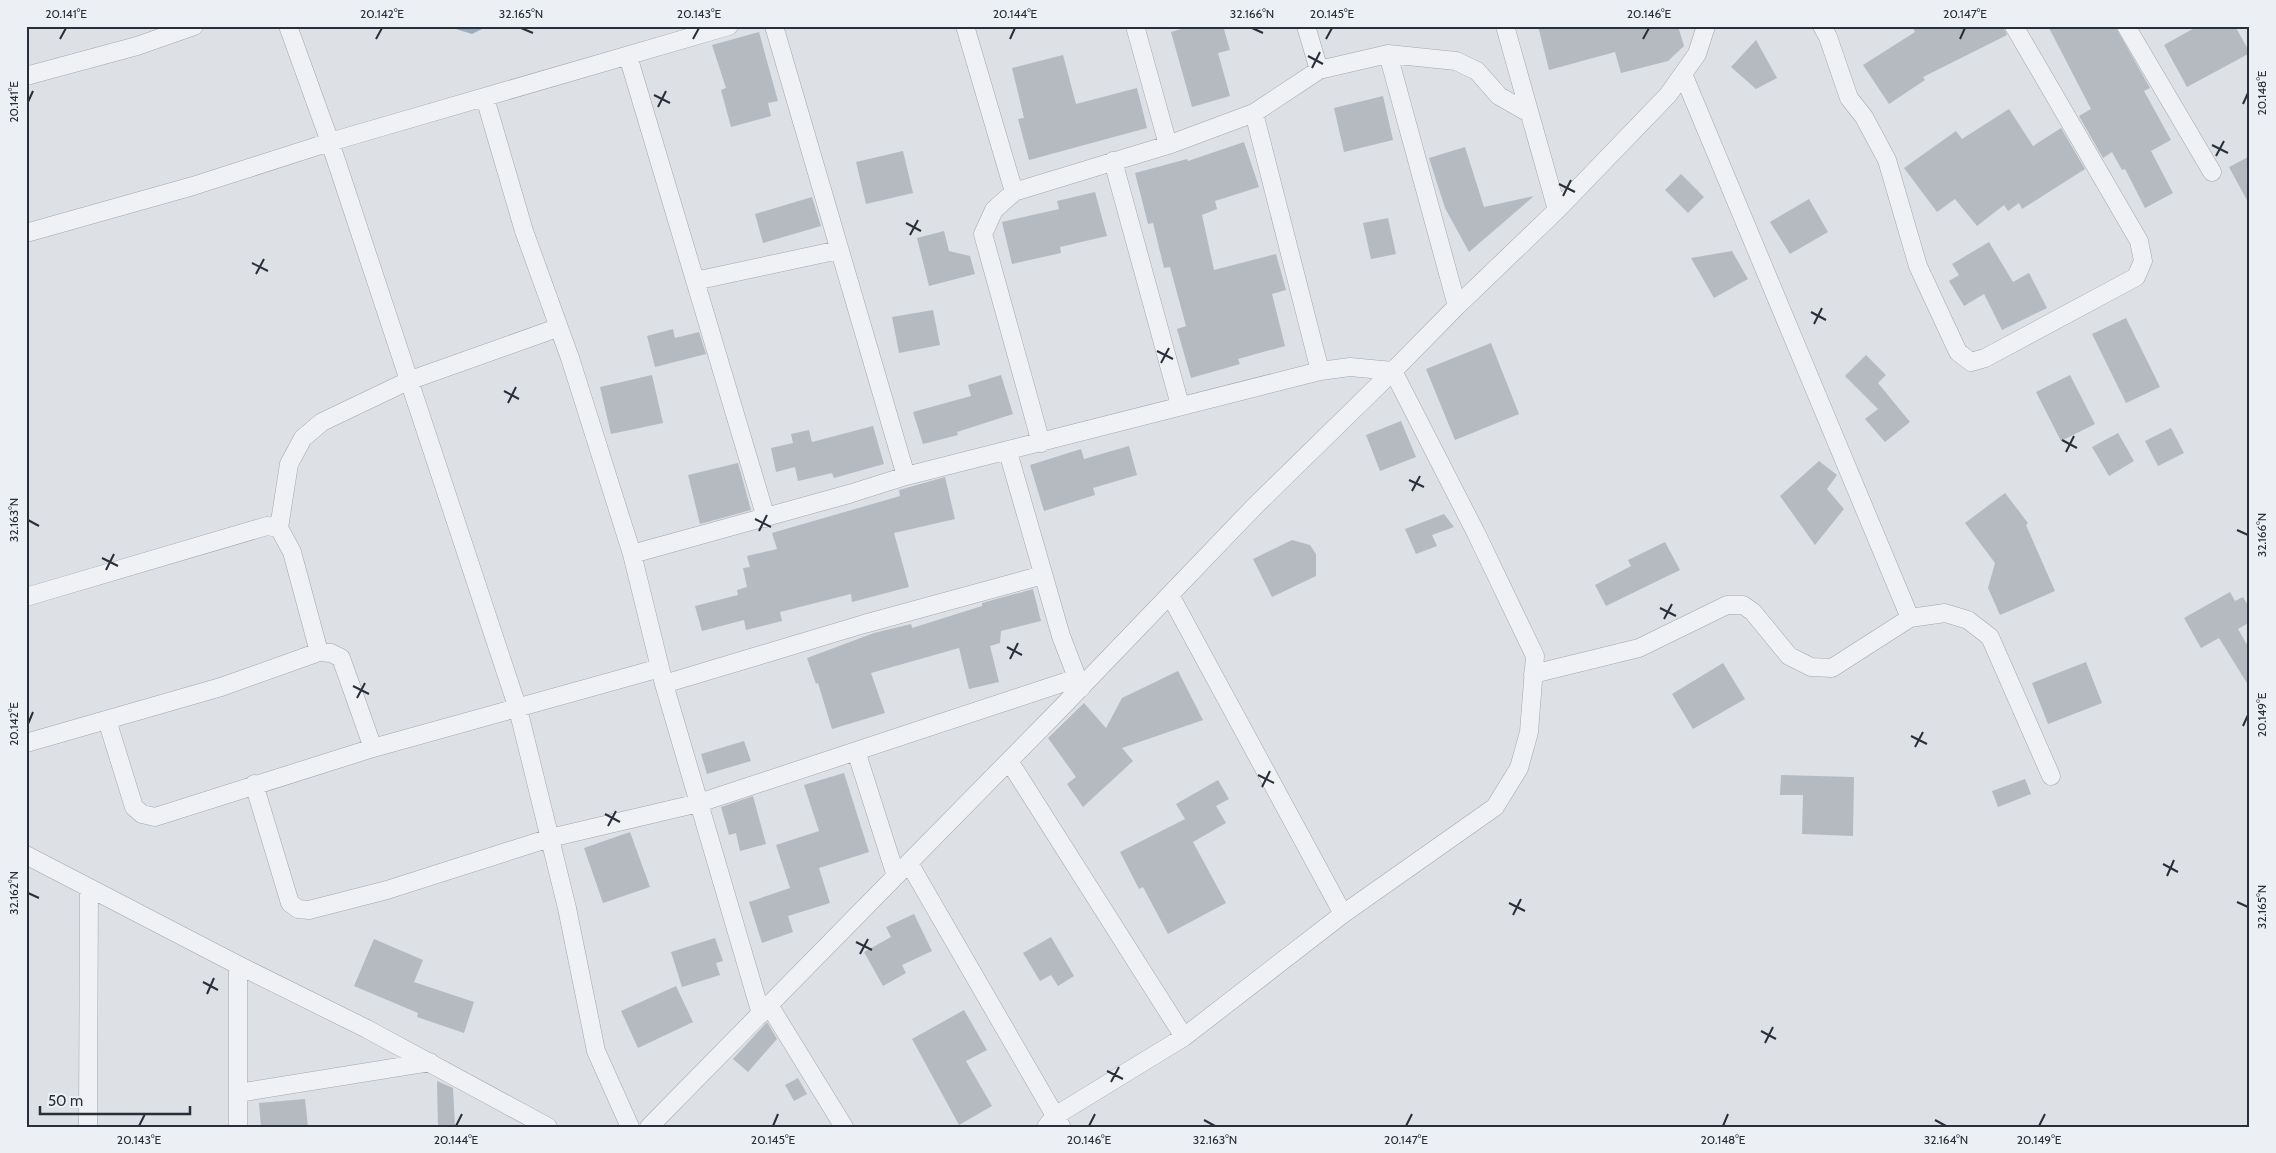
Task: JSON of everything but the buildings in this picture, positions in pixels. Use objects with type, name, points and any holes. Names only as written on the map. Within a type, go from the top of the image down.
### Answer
[{"type":"street","points":[[26,76],[137,46],[194,26]]},
{"type":"street","points":[[288,26],[330,142],[518,709],[550,838],[596,1051],[630,1127]]},
{"type":"street","points":[[26,233],[193,186],[330,142],[729,26]]},
{"type":"street","points":[[774,26],[906,476]]},
{"type":"street","points":[[965,26],[1014,192]]},
{"type":"street","points":[[1135,26],[1168,144]]},
{"type":"street","points":[[1306,26],[1319,70]]},
{"type":"street","points":[[1505,26],[1557,210]]},
{"type":"street","points":[[649,1127],[1009,761],[1079,683],[1170,595],[1255,506],[1393,372],[1456,306],[1557,210],[1668,95],[1697,54],[1706,26]]},
{"type":"street","points":[[1822,26],[1828,37],[1849,98],[1864,116],[1887,160],[1918,266],[1958,352],[1971,362],[1985,358],[2136,277],[2143,260],[2139,241],[2014,26]]},
{"type":"street","points":[[2126,26],[2212,172]]},
{"type":"street","points":[[1041,443],[982,234],[994,210],[1014,192],[1168,144],[1254,113],[1319,70],[1388,54],[1456,61],[1477,71],[1499,96],[1529,113]]},
{"type":"street","points":[[1388,54],[1456,306]]},
{"type":"street","points":[[628,56],[766,518]]},
{"type":"street","points":[[1683,74],[1910,618]]},
{"type":"street","points":[[485,98],[524,231],[557,328],[570,358],[632,554],[662,676],[699,803],[765,1009],[844,1127]]},
{"type":"street","points":[[1254,113],[1320,371]]},
{"type":"street","points":[[1113,161],[1180,405]]},
{"type":"street","points":[[695,281],[840,250]]},
{"type":"street","points":[[319,652],[292,552],[279,528],[289,464],[303,438],[322,422],[408,381],[557,328]]},
{"type":"street","points":[[632,554],[766,518],[906,476],[1008,452],[1180,405],[1320,371],[1350,367],[1393,372]]},
{"type":"street","points":[[909,863],[1054,1123],[1184,1038],[1343,914],[1495,807],[1519,768],[1529,732],[1534,656],[1476,533],[1393,372]]},
{"type":"street","points":[[1008,452],[1061,636],[1079,683]]},
{"type":"street","points":[[26,597],[267,526],[279,528]]},
{"type":"street","points":[[107,720],[134,807],[142,814],[155,817],[254,784],[373,748],[518,709],[662,676],[864,624],[1043,575]]},
{"type":"street","points":[[1170,595],[1343,914]]},
{"type":"street","points":[[1533,674],[1639,648],[1727,605],[1743,606],[1754,612],[1789,656],[1811,667],[1832,668],[1910,618],[1945,613],[1968,620],[1990,638],[2050,776]]},
{"type":"street","points":[[26,743],[221,687],[319,652],[331,653],[340,658],[373,748]]},
{"type":"street","points":[[254,784],[290,903],[298,909],[309,910],[387,890],[550,838],[699,803],[856,751],[1079,683]]},
{"type":"street","points":[[856,751],[896,876]]},
{"type":"street","points":[[1009,761],[1184,1038]]},
{"type":"street","points":[[26,855],[238,965],[367,1028],[548,1127]]},
{"type":"street","points":[[88,1127],[89,888]]},
{"type":"street","points":[[238,965],[238,1127]]},
{"type":"street","points":[[238,1093],[430,1062]]},
{"type":"water","points":[[446,26],[488,26],[472,34]]}]
